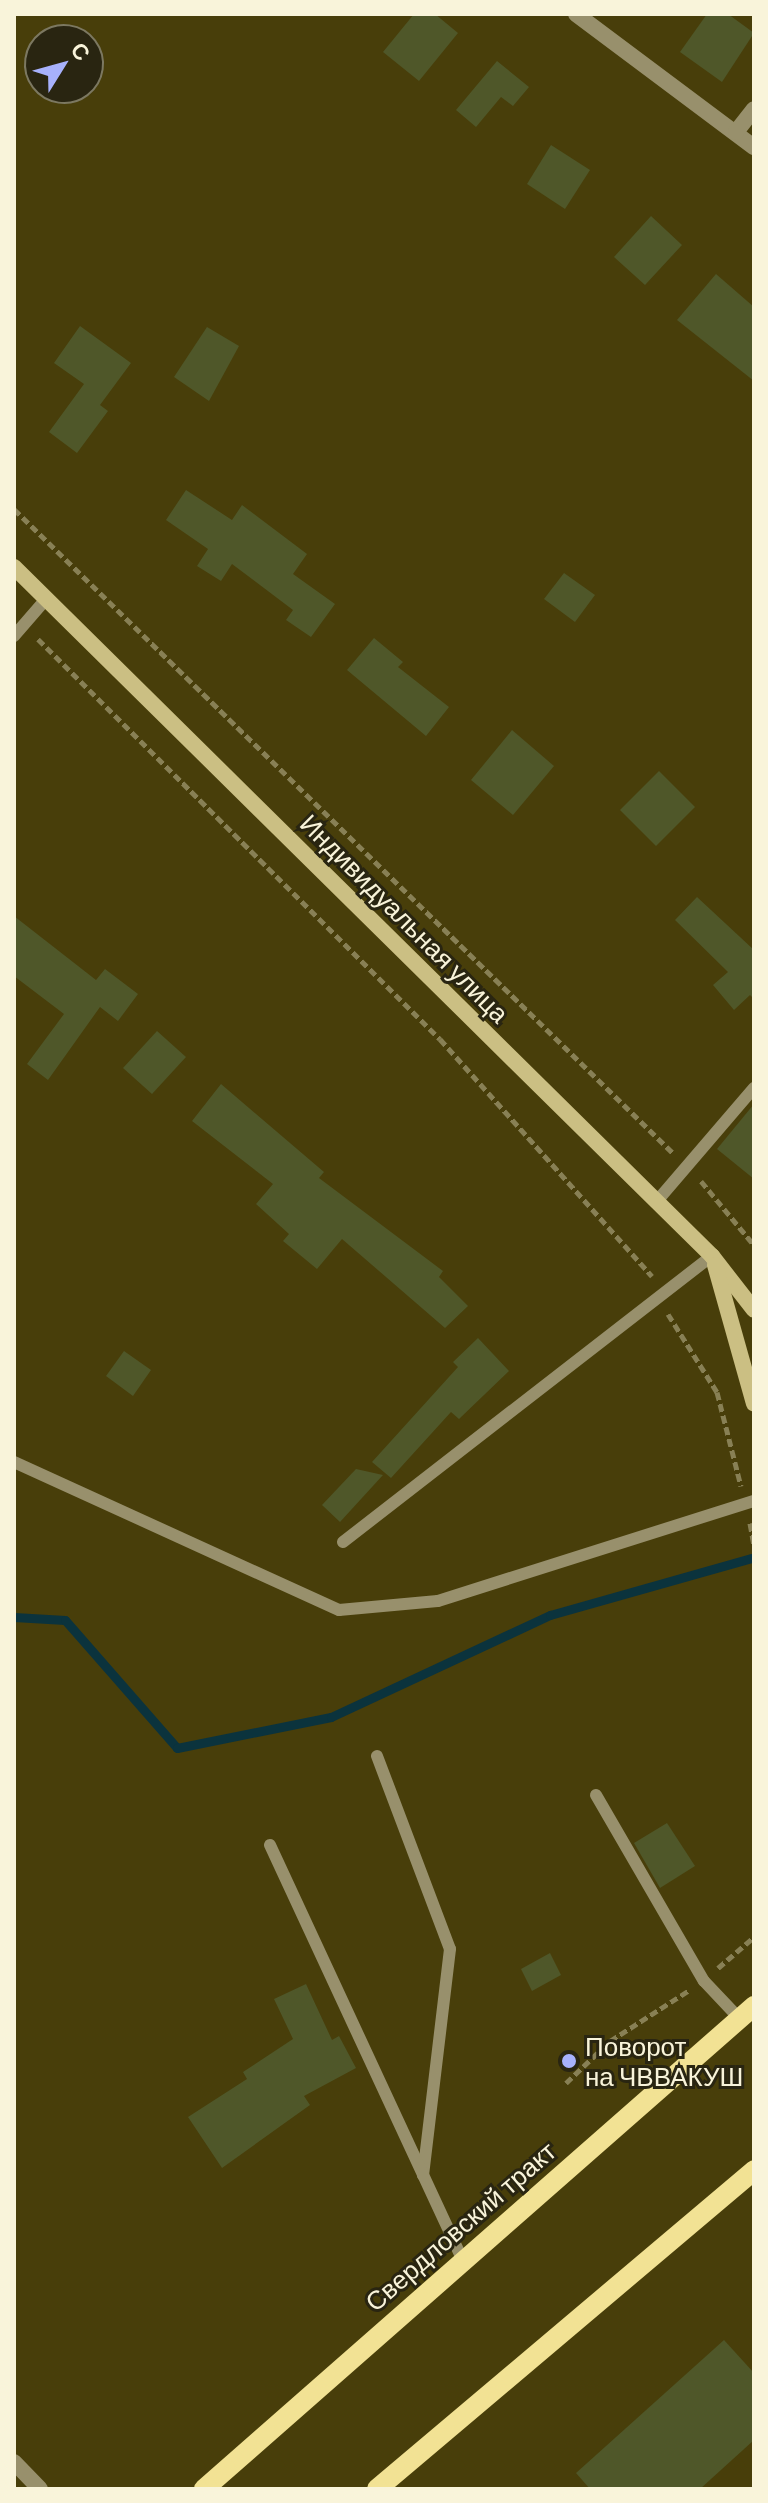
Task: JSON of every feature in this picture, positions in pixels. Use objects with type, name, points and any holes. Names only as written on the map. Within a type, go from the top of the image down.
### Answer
[{"type":"main road","name":"Индивидуальная улица","points":[[14,567],[712,1256],[754,1310]]},
{"type":"main road","points":[[712,1256],[754,1404]]},
{"type":"main road","points":[[747,2012],[754,1997]]},
{"type":"main road","name":"Свердловский тракт","points":[[204,2489],[462,2258],[747,2012]]},
{"type":"main road","points":[[377,2489],[754,2170]]},
{"type":"street","points":[[576,14],[754,147]]},
{"type":"street","points":[[736,132],[754,109]]},
{"type":"street","points":[[14,2462],[40,2489]]},
{"type":"lane","points":[[14,636],[46,599]]},
{"type":"lane","points":[[657,1201],[754,1088]]},
{"type":"lane","points":[[343,1542],[665,1296],[712,1256]]},
{"type":"lane","points":[[14,1462],[339,1610],[438,1601],[750,1502]]},
{"type":"lane","points":[[377,1756],[450,1949],[423,2175]]},
{"type":"lane","points":[[596,1795],[704,1981],[747,2012]]},
{"type":"lane","points":[[270,1845],[462,2258]]},
{"type":"path","points":[[14,509],[686,1166],[754,1245]]},
{"type":"path","points":[[24,624],[440,1039],[665,1296],[670,1323],[717,1392],[750,1502],[754,1546]]},
{"type":"path","points":[[566,2083],[610,2041],[704,1981],[754,1937]]},
{"type":"building","points":[[414,14],[435,14],[458,33],[419,81],[383,52]]},
{"type":"building","points":[[707,14],[728,14],[754,33],[722,82],[680,52]]},
{"type":"building","points":[[497,61],[529,87],[513,106],[501,97],[476,127],[456,110]]},
{"type":"building","points":[[551,145],[590,170],[565,209],[527,184]]},
{"type":"building","points":[[651,216],[682,245],[645,285],[614,257]]},
{"type":"building","points":[[716,274],[754,307],[754,381],[677,320]]},
{"type":"building","points":[[80,326],[131,363],[100,405],[108,411],[77,453],[49,432],[84,384],[54,363]]},
{"type":"building","points":[[207,327],[239,346],[209,401],[174,377]]},
{"type":"building","points":[[186,490],[232,520],[242,505],[307,554],[293,574],[335,604],[311,637],[286,620],[293,610],[232,564],[221,581],[197,566],[208,549],[166,520]]},
{"type":"building","points":[[564,573],[595,595],[575,622],[544,599]]},
{"type":"building","points":[[374,638],[403,662],[398,667],[449,707],[426,736],[347,670]]},
{"type":"building","points":[[512,730],[554,766],[513,815],[471,780]]},
{"type":"building","points":[[659,771],[695,807],[656,846],[620,810]]},
{"type":"building","points":[[697,897],[754,950],[754,999],[750,995],[734,1010],[713,985],[728,972],[675,920]]},
{"type":"building","points":[[14,916],[96,980],[105,969],[138,994],[118,1021],[100,1007],[48,1080],[27,1064],[64,1014],[14,976]]},
{"type":"building","points":[[157,1031],[186,1057],[152,1094],[123,1068]]},
{"type":"building","points":[[221,1084],[324,1172],[319,1178],[443,1271],[439,1277],[468,1306],[445,1328],[342,1239],[317,1269],[283,1241],[289,1234],[256,1204],[273,1184],[192,1121]]},
{"type":"building","points":[[754,1104],[754,1179],[717,1149]]},
{"type":"building","points":[[478,1338],[509,1371],[459,1419],[451,1412],[391,1478],[372,1462],[458,1367],[453,1362]]},
{"type":"building","points":[[124,1351],[151,1370],[133,1396],[106,1376]]},
{"type":"building","points":[[356,1469],[383,1475],[340,1522],[322,1505]]},
{"type":"building","points":[[667,1823],[695,1866],[660,1888],[634,1843]]},
{"type":"building","points":[[550,1953],[561,1975],[532,1991],[521,1969]]},
{"type":"building","points":[[306,1984],[332,2040],[339,2036],[356,2068],[304,2096],[310,2105],[222,2168],[188,2117],[247,2079],[243,2072],[293,2039],[274,1999]]},
{"type":"building","points":[[724,2340],[754,2373],[754,2440],[700,2489],[590,2489],[576,2473]]},
{"type":"waterway","points":[[14,1617],[65,1620],[177,1748],[331,1717],[550,1615],[751,1558]]},
{"type":"place","name":"Поворот на ЧВВАКУШ","points":[[569,2061]]}]
